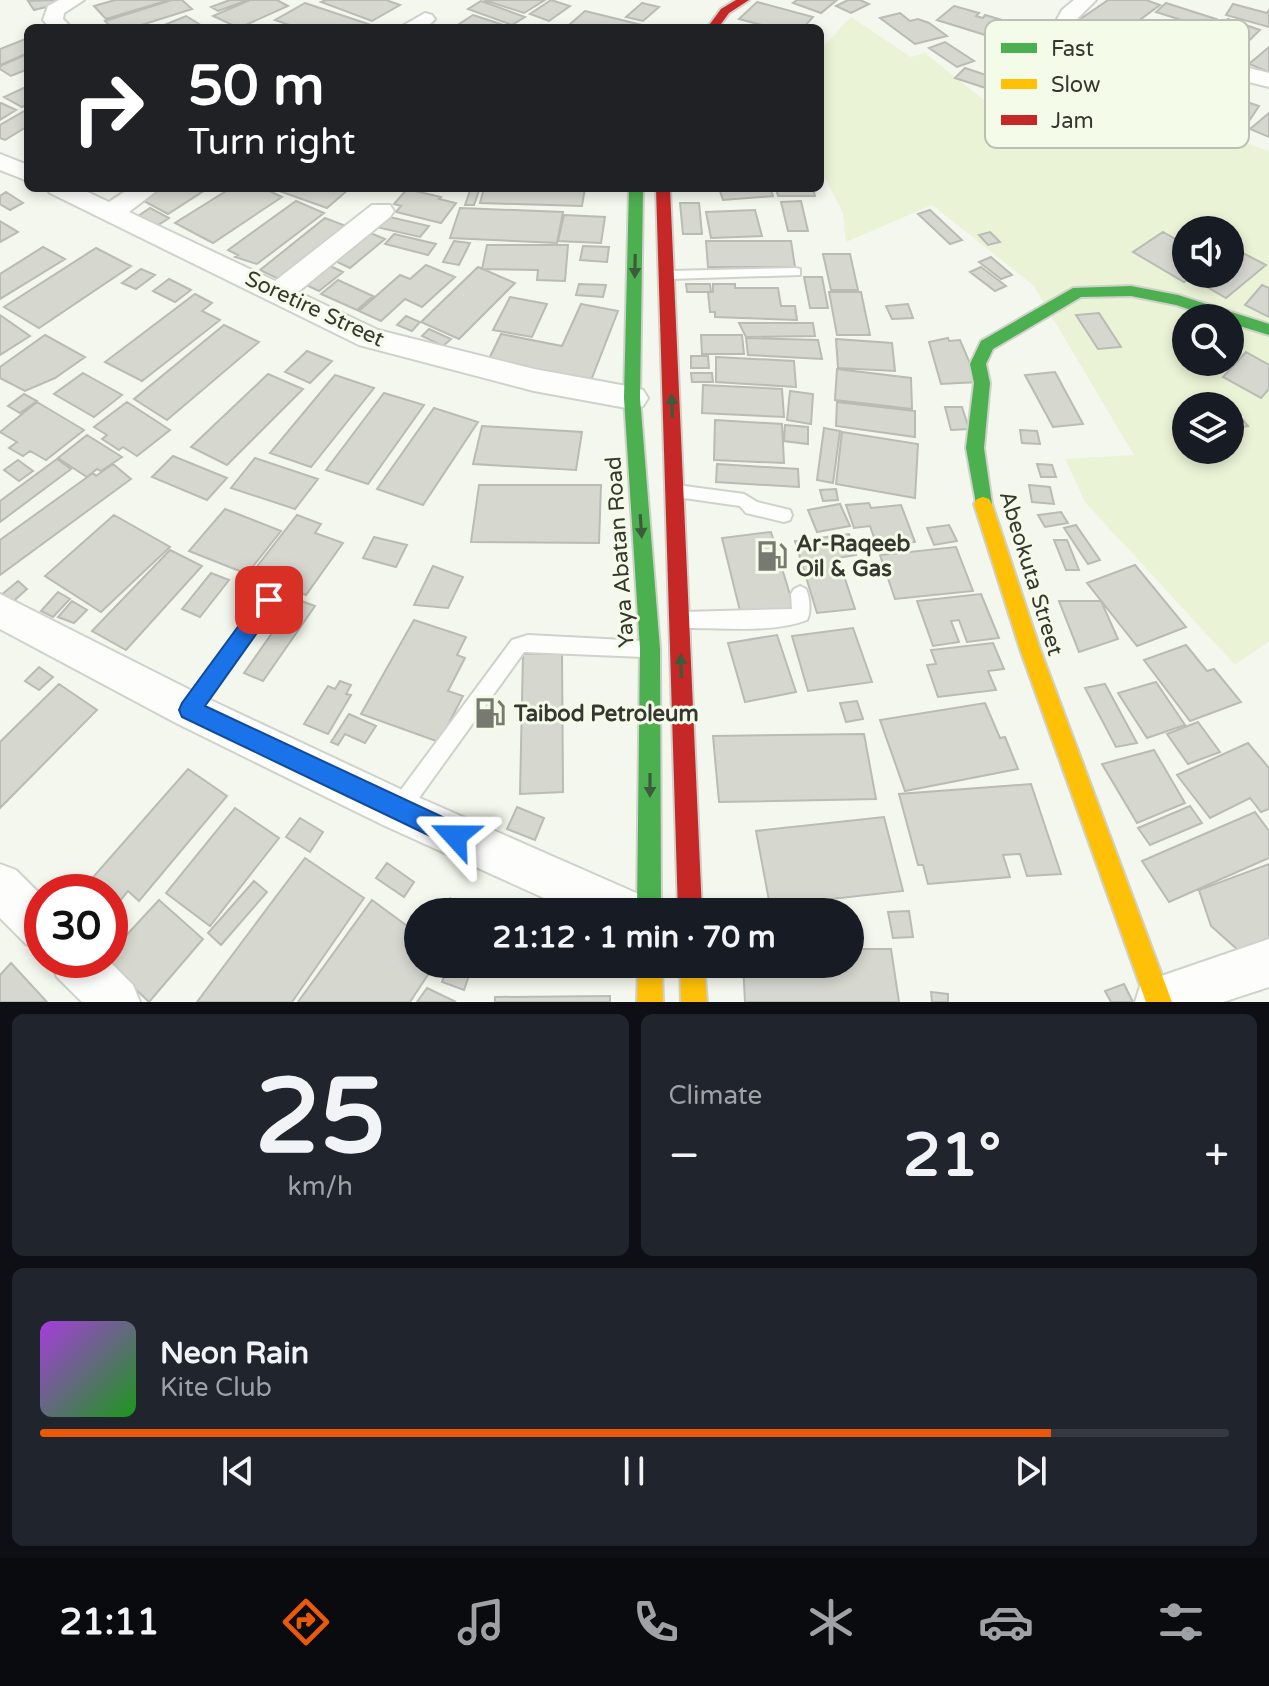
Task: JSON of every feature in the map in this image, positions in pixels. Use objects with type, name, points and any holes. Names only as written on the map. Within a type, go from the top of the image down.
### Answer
[{"type":"main road","points":[[705,22],[715,0]]},
{"type":"main road","points":[[705,22],[744,0]]},
{"type":"main road","name":"Yaya Abatan Road","points":[[636,192],[632,398],[650,649],[649,898]]},
{"type":"main road","points":[[663,192],[669,275],[690,898]]},
{"type":"main road","name":"Abeokuta Street","points":[[1159,1001],[1030,649],[985,516],[975,448],[982,383],[978,364],[987,345],[1078,292],[1131,291],[1178,300],[1269,330]]},
{"type":"main road","points":[[650,978],[650,1002]]},
{"type":"main road","points":[[693,978],[694,1002]]},
{"type":"street","points":[[58,24],[53,20],[55,10],[74,0]]},
{"type":"street","points":[[1066,20],[1086,0]]},
{"type":"street","points":[[1249,75],[1269,80]]},
{"type":"street","points":[[0,161],[24,172]]},
{"type":"street","name":"Soretire Street","points":[[68,192],[280,292],[369,338],[534,380],[632,398]]},
{"type":"street","points":[[112,212],[141,192]]},
{"type":"street","points":[[280,292],[381,211]]},
{"type":"street","points":[[1,612],[190,710],[398,810],[596,898]]},
{"type":"street","points":[[0,886],[24,910]]},
{"type":"street","points":[[1159,1001],[1269,963]]},
{"type":"street","points":[[92,978],[116,1002]]},
{"type":"lane","points":[[669,275],[795,272]]},
{"type":"lane","points":[[675,491],[744,500],[752,508],[784,515]]},
{"type":"lane","points":[[680,620],[777,619],[801,615],[800,594]]},
{"type":"lane","points":[[190,710],[269,600]]},
{"type":"lane","points":[[398,810],[518,646],[528,643],[650,649]]},
{"type":"green space","points":[[851,17],[911,57],[925,53],[985,100],[985,148],[1249,148],[1249,144],[1269,151],[1269,641],[1235,665],[1085,502],[1065,459],[1134,455],[1033,285],[932,205],[846,242],[843,213],[824,176],[824,46]]},
{"type":"building","points":[[55,0],[62,3],[34,10],[28,1]]},
{"type":"building","points":[[115,0],[169,0],[106,19],[94,6]]},
{"type":"building","points":[[172,0],[182,0],[192,9],[145,24],[108,24],[105,21]]},
{"type":"building","points":[[230,0],[248,0],[218,11],[211,7]]},
{"type":"building","points":[[250,0],[277,0],[288,6],[248,24],[230,24],[213,16]]},
{"type":"building","points":[[386,0],[400,5],[372,21],[321,2]]},
{"type":"building","points":[[484,0],[545,0],[524,13]]},
{"type":"building","points":[[551,0],[570,6],[549,21],[530,14]]},
{"type":"building","points":[[797,0],[837,0],[821,13],[793,3]]},
{"type":"building","points":[[848,0],[869,4],[851,13],[836,6]]},
{"type":"building","points":[[1108,0],[1146,0],[1160,5],[1140,20],[1079,20]]},
{"type":"building","points":[[481,1],[525,17],[509,24],[468,9]]},
{"type":"building","points":[[757,2],[813,17],[807,24],[758,24],[739,19]]},
{"type":"building","points":[[305,3],[368,24],[286,24],[275,20]]},
{"type":"building","points":[[642,3],[659,7],[643,21],[626,17]]},
{"type":"building","points":[[1166,3],[1216,19],[1182,20],[1156,12]]},
{"type":"building","points":[[1233,4],[1267,13],[1269,10],[1269,27],[1249,20],[1226,15]]},
{"type":"building","points":[[954,6],[979,13],[976,16],[1002,20],[985,20],[985,35],[937,20]]},
{"type":"building","points":[[585,11],[638,24],[570,24]]},
{"type":"building","points":[[900,13],[910,21],[918,19],[929,23],[947,36],[915,44],[880,18]]},
{"type":"building","points":[[473,15],[501,24],[459,24]]},
{"type":"building","points":[[186,16],[199,24],[167,24]]},
{"type":"building","points":[[1249,26],[1260,30],[1249,41]]},
{"type":"building","points":[[24,40],[24,55],[0,65],[0,49]]},
{"type":"building","points":[[945,42],[974,61],[957,67],[929,48]]},
{"type":"building","points":[[1269,47],[1269,72],[1249,64]]},
{"type":"building","points":[[24,55],[24,71],[11,76],[0,66]]},
{"type":"building","points":[[965,68],[985,75],[985,88],[955,78]]},
{"type":"building","points":[[24,88],[22,107],[4,97]]},
{"type":"building","points":[[0,103],[16,110],[0,120]]},
{"type":"building","points":[[1249,103],[1259,106],[1249,121]]},
{"type":"building","points":[[24,111],[24,128],[5,140],[0,138],[0,125]]},
{"type":"building","points":[[1269,113],[1269,137],[1250,129]]},
{"type":"building","points":[[6,192],[23,203],[10,210],[0,204],[0,196]]},
{"type":"building","points":[[155,192],[202,192],[168,214],[142,200]]},
{"type":"building","points":[[225,192],[271,192],[282,197],[213,243],[175,223]]},
{"type":"building","points":[[282,192],[345,192],[327,208]]},
{"type":"building","points":[[404,192],[420,192],[456,203],[441,223],[396,212],[401,206],[394,204]]},
{"type":"building","points":[[470,192],[479,192],[474,205],[465,205]]},
{"type":"building","points":[[483,192],[584,192],[582,206],[480,203]]},
{"type":"building","points":[[720,192],[772,192],[773,196],[723,200]]},
{"type":"building","points":[[777,192],[814,192],[815,196],[778,196]]},
{"type":"building","points":[[296,201],[324,213],[257,264],[235,257],[238,255],[228,250]]},
{"type":"building","points":[[801,201],[808,231],[788,231],[781,202]]},
{"type":"building","points":[[680,203],[699,203],[702,234],[683,234]]},
{"type":"building","points":[[150,208],[169,218],[155,227],[137,217]]},
{"type":"building","points":[[460,208],[563,212],[557,243],[450,238]]},
{"type":"building","points":[[755,210],[762,236],[711,238],[706,212]]},
{"type":"building","points":[[930,210],[962,240],[950,244],[918,214]]},
{"type":"building","points":[[564,215],[605,217],[601,243],[558,241]]},
{"type":"building","points":[[385,216],[429,226],[420,237],[376,227]]},
{"type":"building","points":[[325,218],[346,226],[281,280],[260,270]]},
{"type":"building","points":[[0,221],[18,232],[0,242]]},
{"type":"building","points":[[368,232],[385,239],[350,268],[333,260]]},
{"type":"building","points":[[990,232],[1000,242],[988,245],[979,235]]},
{"type":"building","points":[[1163,232],[1172,237],[1172,275],[1133,252]]},
{"type":"building","points":[[394,234],[436,244],[428,255],[385,244]]},
{"type":"building","points":[[454,241],[470,243],[459,265],[443,262]]},
{"type":"building","points":[[706,241],[791,241],[795,267],[708,267]]},
{"type":"building","points":[[487,245],[568,245],[565,281],[537,280],[538,270],[482,269]]},
{"type":"building","points":[[583,246],[609,247],[607,262],[580,260]]},
{"type":"building","points":[[43,247],[65,259],[0,299],[0,274]]},
{"type":"building","points":[[96,248],[131,266],[39,328],[4,307]]},
{"type":"building","points":[[823,254],[850,254],[858,290],[831,290]]},
{"type":"building","points":[[1244,254],[1266,265],[1244,283]]},
{"type":"building","points":[[991,257],[1012,275],[1001,279],[979,262]]},
{"type":"building","points":[[326,264],[343,272],[319,291],[302,283]]},
{"type":"building","points":[[426,265],[455,277],[422,307],[405,299],[381,321],[359,311],[400,275],[410,279]]},
{"type":"building","points":[[478,267],[515,283],[459,339],[421,322]]},
{"type":"building","points":[[981,267],[1006,286],[995,291],[970,272]]},
{"type":"building","points":[[141,269],[155,275],[136,289],[122,283]]},
{"type":"building","points":[[804,277],[822,277],[828,308],[810,308]]},
{"type":"building","points":[[169,279],[191,290],[175,302],[153,291]]},
{"type":"building","points":[[338,280],[373,296],[357,310],[321,294]]},
{"type":"building","points":[[579,284],[606,285],[603,297],[576,295]]},
{"type":"building","points":[[686,284],[710,284],[711,292],[687,292]]},
{"type":"building","points":[[713,284],[735,284],[735,288],[778,288],[781,306],[795,306],[797,320],[715,317],[715,312],[710,312],[708,292],[713,292]]},
{"type":"building","points":[[1262,285],[1269,288],[1269,317],[1245,305]]},
{"type":"building","points":[[1209,288],[1238,288],[1226,298]]},
{"type":"building","points":[[829,292],[861,292],[870,335],[837,335]]},
{"type":"building","points":[[195,294],[212,303],[202,311],[220,320],[142,381],[105,362]]},
{"type":"building","points":[[510,297],[547,304],[532,337],[493,330]]},
{"type":"building","points":[[581,304],[618,311],[590,383],[487,363],[501,334],[562,346]]},
{"type":"building","points":[[908,304],[913,318],[892,319],[886,306]]},
{"type":"building","points":[[1099,313],[1121,347],[1098,349],[1076,315]]},
{"type":"building","points":[[0,315],[30,336],[0,355]]},
{"type":"building","points":[[406,316],[420,322],[412,331],[397,325]]},
{"type":"building","points":[[739,323],[813,323],[815,336],[746,337]]},
{"type":"building","points":[[224,325],[259,342],[167,420],[134,399]]},
{"type":"building","points":[[429,329],[451,339],[443,346],[422,336]]},
{"type":"building","points":[[45,335],[85,357],[55,378],[25,391],[0,378],[0,367]]},
{"type":"building","points":[[701,335],[742,335],[744,354],[702,354]]},
{"type":"building","points":[[746,338],[818,340],[822,359],[748,355]]},
{"type":"building","points":[[948,338],[949,341],[960,340],[978,382],[941,384],[929,342]]},
{"type":"building","points":[[836,339],[892,343],[895,371],[838,368]]},
{"type":"building","points":[[307,351],[332,361],[310,383],[285,372]]},
{"type":"building","points":[[1246,352],[1269,365],[1269,389],[1261,398],[1223,377],[1244,376]]},
{"type":"building","points":[[691,356],[708,356],[709,368],[691,368]]},
{"type":"building","points":[[716,357],[794,361],[796,387],[716,382]]},
{"type":"building","points":[[837,369],[911,378],[912,409],[835,400]]},
{"type":"building","points":[[1055,372],[1083,424],[1053,427],[1025,375]]},
{"type":"building","points":[[83,373],[122,395],[94,417],[54,394]]},
{"type":"building","points":[[691,373],[712,373],[713,382],[692,382]]},
{"type":"building","points":[[268,374],[303,389],[227,465],[191,447]]},
{"type":"building","points":[[335,375],[374,388],[311,467],[270,453]]},
{"type":"building","points":[[703,385],[782,389],[784,417],[702,413]]},
{"type":"building","points":[[790,391],[813,394],[811,424],[787,420]]},
{"type":"building","points":[[384,393],[424,405],[368,484],[326,470]]},
{"type":"building","points":[[24,394],[37,401],[20,413],[8,406]]},
{"type":"building","points":[[37,402],[84,430],[46,460],[30,451],[23,456],[9,448],[17,442],[0,432]]},
{"type":"building","points":[[127,402],[170,430],[137,456],[123,447],[119,450],[102,439],[107,435],[94,427]]},
{"type":"building","points":[[837,402],[915,411],[915,437],[836,426]]},
{"type":"building","points":[[945,407],[962,407],[969,429],[951,430]]},
{"type":"building","points":[[434,408],[478,422],[423,505],[377,489]]},
{"type":"building","points":[[715,420],[782,424],[784,463],[714,460]]},
{"type":"building","points":[[785,425],[808,427],[808,444],[784,441]]},
{"type":"building","points":[[482,426],[582,432],[576,470],[473,464]]},
{"type":"building","points":[[824,428],[840,431],[833,483],[817,480]]},
{"type":"building","points":[[1020,430],[1037,431],[1040,444],[1022,443]]},
{"type":"building","points":[[842,432],[918,444],[915,498],[836,484]]},
{"type":"building","points":[[87,435],[122,457],[87,477],[58,458]]},
{"type":"building","points":[[173,456],[227,478],[207,500],[152,477]]},
{"type":"building","points":[[255,458],[318,479],[295,509],[231,488]]},
{"type":"building","points":[[57,459],[71,469],[0,522],[0,501]]},
{"type":"building","points":[[18,460],[33,471],[19,481],[4,470]]},
{"type":"building","points":[[113,464],[131,479],[0,575],[0,540],[93,473],[96,476]]},
{"type":"building","points":[[717,464],[798,469],[799,487],[716,482]]},
{"type":"building","points":[[1037,464],[1052,465],[1056,477],[1041,477]]},
{"type":"building","points":[[479,485],[601,485],[599,543],[471,542]]},
{"type":"building","points":[[1029,485],[1050,487],[1054,504],[1032,502]]},
{"type":"building","points":[[836,489],[838,500],[823,501],[820,490]]},
{"type":"building","points":[[869,503],[871,508],[901,505],[915,542],[877,546],[870,526],[854,528],[846,505]]},
{"type":"building","points":[[840,504],[850,526],[817,532],[808,510]]},
{"type":"building","points":[[225,509],[281,531],[247,574],[189,551]]},
{"type":"building","points":[[1061,512],[1068,523],[1045,527],[1038,515]]},
{"type":"building","points":[[114,515],[170,547],[101,612],[45,576]]},
{"type":"building","points":[[297,515],[321,524],[315,533],[343,543],[306,595],[283,586],[277,593],[262,587],[267,580],[252,573]]},
{"type":"building","points":[[949,525],[957,541],[934,545],[927,528]]},
{"type":"building","points":[[1076,525],[1100,560],[1088,564],[1064,528]]},
{"type":"building","points":[[771,532],[794,608],[741,615],[722,538]]},
{"type":"building","points":[[849,534],[856,555],[838,558],[855,609],[817,613],[795,541]]},
{"type":"building","points":[[374,537],[407,545],[396,567],[363,558]]},
{"type":"building","points":[[1054,540],[1067,540],[1079,570],[1066,570]]},
{"type":"building","points":[[956,547],[973,591],[895,599],[880,555]]},
{"type":"building","points":[[170,550],[202,566],[126,650],[92,631]]},
{"type":"building","points":[[1135,565],[1186,627],[1137,646],[1087,583]]},
{"type":"building","points":[[433,566],[463,577],[448,608],[414,605]]},
{"type":"building","points":[[211,573],[229,580],[200,617],[182,609]]},
{"type":"building","points":[[18,581],[27,589],[8,606],[0,596]]},
{"type":"building","points":[[58,592],[70,599],[53,617],[41,611]]},
{"type":"building","points":[[981,594],[999,638],[967,642],[959,620],[951,621],[959,642],[933,646],[917,601]]},
{"type":"building","points":[[296,599],[315,606],[263,681],[244,673]]},
{"type":"building","points":[[72,601],[87,610],[74,623],[58,617]]},
{"type":"building","points":[[1059,601],[1101,601],[1118,639],[1079,652]]},
{"type":"building","points":[[414,620],[466,637],[457,655],[465,658],[448,691],[463,696],[439,742],[361,714]]},
{"type":"building","points":[[853,628],[872,682],[808,691],[792,636]]},
{"type":"building","points":[[777,635],[796,692],[745,702],[728,643]]},
{"type":"building","points":[[993,643],[1004,669],[988,671],[996,690],[938,697],[927,665],[936,664],[931,650]]},
{"type":"building","points":[[1186,645],[1207,671],[1214,669],[1241,702],[1190,721],[1144,660]]},
{"type":"building","points":[[562,653],[563,792],[520,794],[523,654]]},
{"type":"building","points":[[39,667],[53,677],[39,690],[25,681]]},
{"type":"building","points":[[340,681],[351,685],[346,694],[351,695],[328,734],[304,724],[328,686],[335,689]]},
{"type":"building","points":[[1156,682],[1185,725],[1147,738],[1118,693]]},
{"type":"building","points":[[59,684],[97,710],[0,808],[0,742]]},
{"type":"building","points":[[1105,684],[1137,743],[1116,747],[1085,688]]},
{"type":"building","points":[[857,701],[863,719],[846,722],[840,703]]},
{"type":"building","points":[[985,703],[1000,738],[1005,737],[1018,769],[905,791],[880,720]]},
{"type":"building","points":[[349,714],[376,726],[365,743],[345,734],[338,745],[331,742]]},
{"type":"building","points":[[1198,722],[1220,752],[1188,764],[1167,734]]},
{"type":"building","points":[[864,734],[876,799],[719,802],[713,736]]},
{"type":"building","points":[[1248,743],[1269,768],[1269,809],[1261,812],[1250,798],[1210,818],[1177,775]]},
{"type":"building","points":[[1154,750],[1185,803],[1137,823],[1102,764]]},
{"type":"building","points":[[188,769],[227,796],[139,901],[128,891],[128,874],[96,874]]},
{"type":"building","points":[[1031,784],[1061,874],[1027,876],[1020,854],[1003,855],[1010,877],[928,884],[923,865],[918,865],[899,794]]},
{"type":"building","points":[[1190,806],[1202,823],[1150,845],[1138,828]]},
{"type":"building","points":[[517,807],[544,818],[535,840],[507,829]]},
{"type":"building","points":[[235,808],[279,838],[210,926],[166,893]]},
{"type":"building","points":[[1255,812],[1269,831],[1269,858],[1169,902],[1142,861]]},
{"type":"building","points":[[884,817],[903,891],[841,898],[769,898],[756,831]]},
{"type":"building","points":[[300,818],[323,832],[310,852],[286,837]]},
{"type":"building","points":[[305,858],[364,898],[292,1002],[197,1002]]},
{"type":"building","points":[[387,863],[414,882],[404,897],[376,878]]},
{"type":"building","points":[[1269,864],[1269,938],[1238,950],[1211,926],[1199,890]]},
{"type":"building","points":[[254,881],[267,892],[221,945],[208,933]]},
{"type":"building","points":[[159,900],[203,939],[149,1002],[124,978],[128,978],[128,934]]},
{"type":"building","points":[[372,900],[404,924],[404,978],[426,978],[410,1002],[298,1002]]},
{"type":"building","points":[[909,911],[913,937],[893,938],[888,912]]},
{"type":"building","points":[[864,949],[891,949],[899,1002],[745,1002],[744,978],[864,978]]},
{"type":"building","points":[[11,963],[47,1002],[0,1002],[0,975]]},
{"type":"building","points":[[444,978],[468,978],[464,990],[442,982]]},
{"type":"building","points":[[1124,984],[1133,1002],[1111,1002],[1105,991]]},
{"type":"building","points":[[427,988],[456,1002],[417,1002]]},
{"type":"building","points":[[931,992],[948,994],[948,1002],[932,1002]]},
{"type":"building","points":[[610,996],[610,1002],[495,1002],[495,997]]},
{"type":"traffic: fast","points":[[636,192],[632,398],[650,649],[649,898]]},
{"type":"traffic: fast","points":[[983,504],[975,448],[982,383],[978,364],[987,345],[1078,292],[1131,291],[1178,300],[1269,330]]},
{"type":"traffic: slow","points":[[983,504],[1030,649],[1159,1002]]},
{"type":"traffic: slow","points":[[650,978],[650,1002]]},
{"type":"traffic: slow","points":[[693,978],[694,1002]]},
{"type":"traffic: jam","points":[[715,24],[725,11],[744,0]]},
{"type":"traffic: jam","points":[[663,192],[689,898]]},
{"type":"place","name":"Ar-Raqeeb Oil & Gas","points":[[772,556]]},
{"type":"place","name":"Taibod Petroleum","points":[[490,713]]},
{"type":"route","points":[[269,600],[190,710],[455,836]]}]
